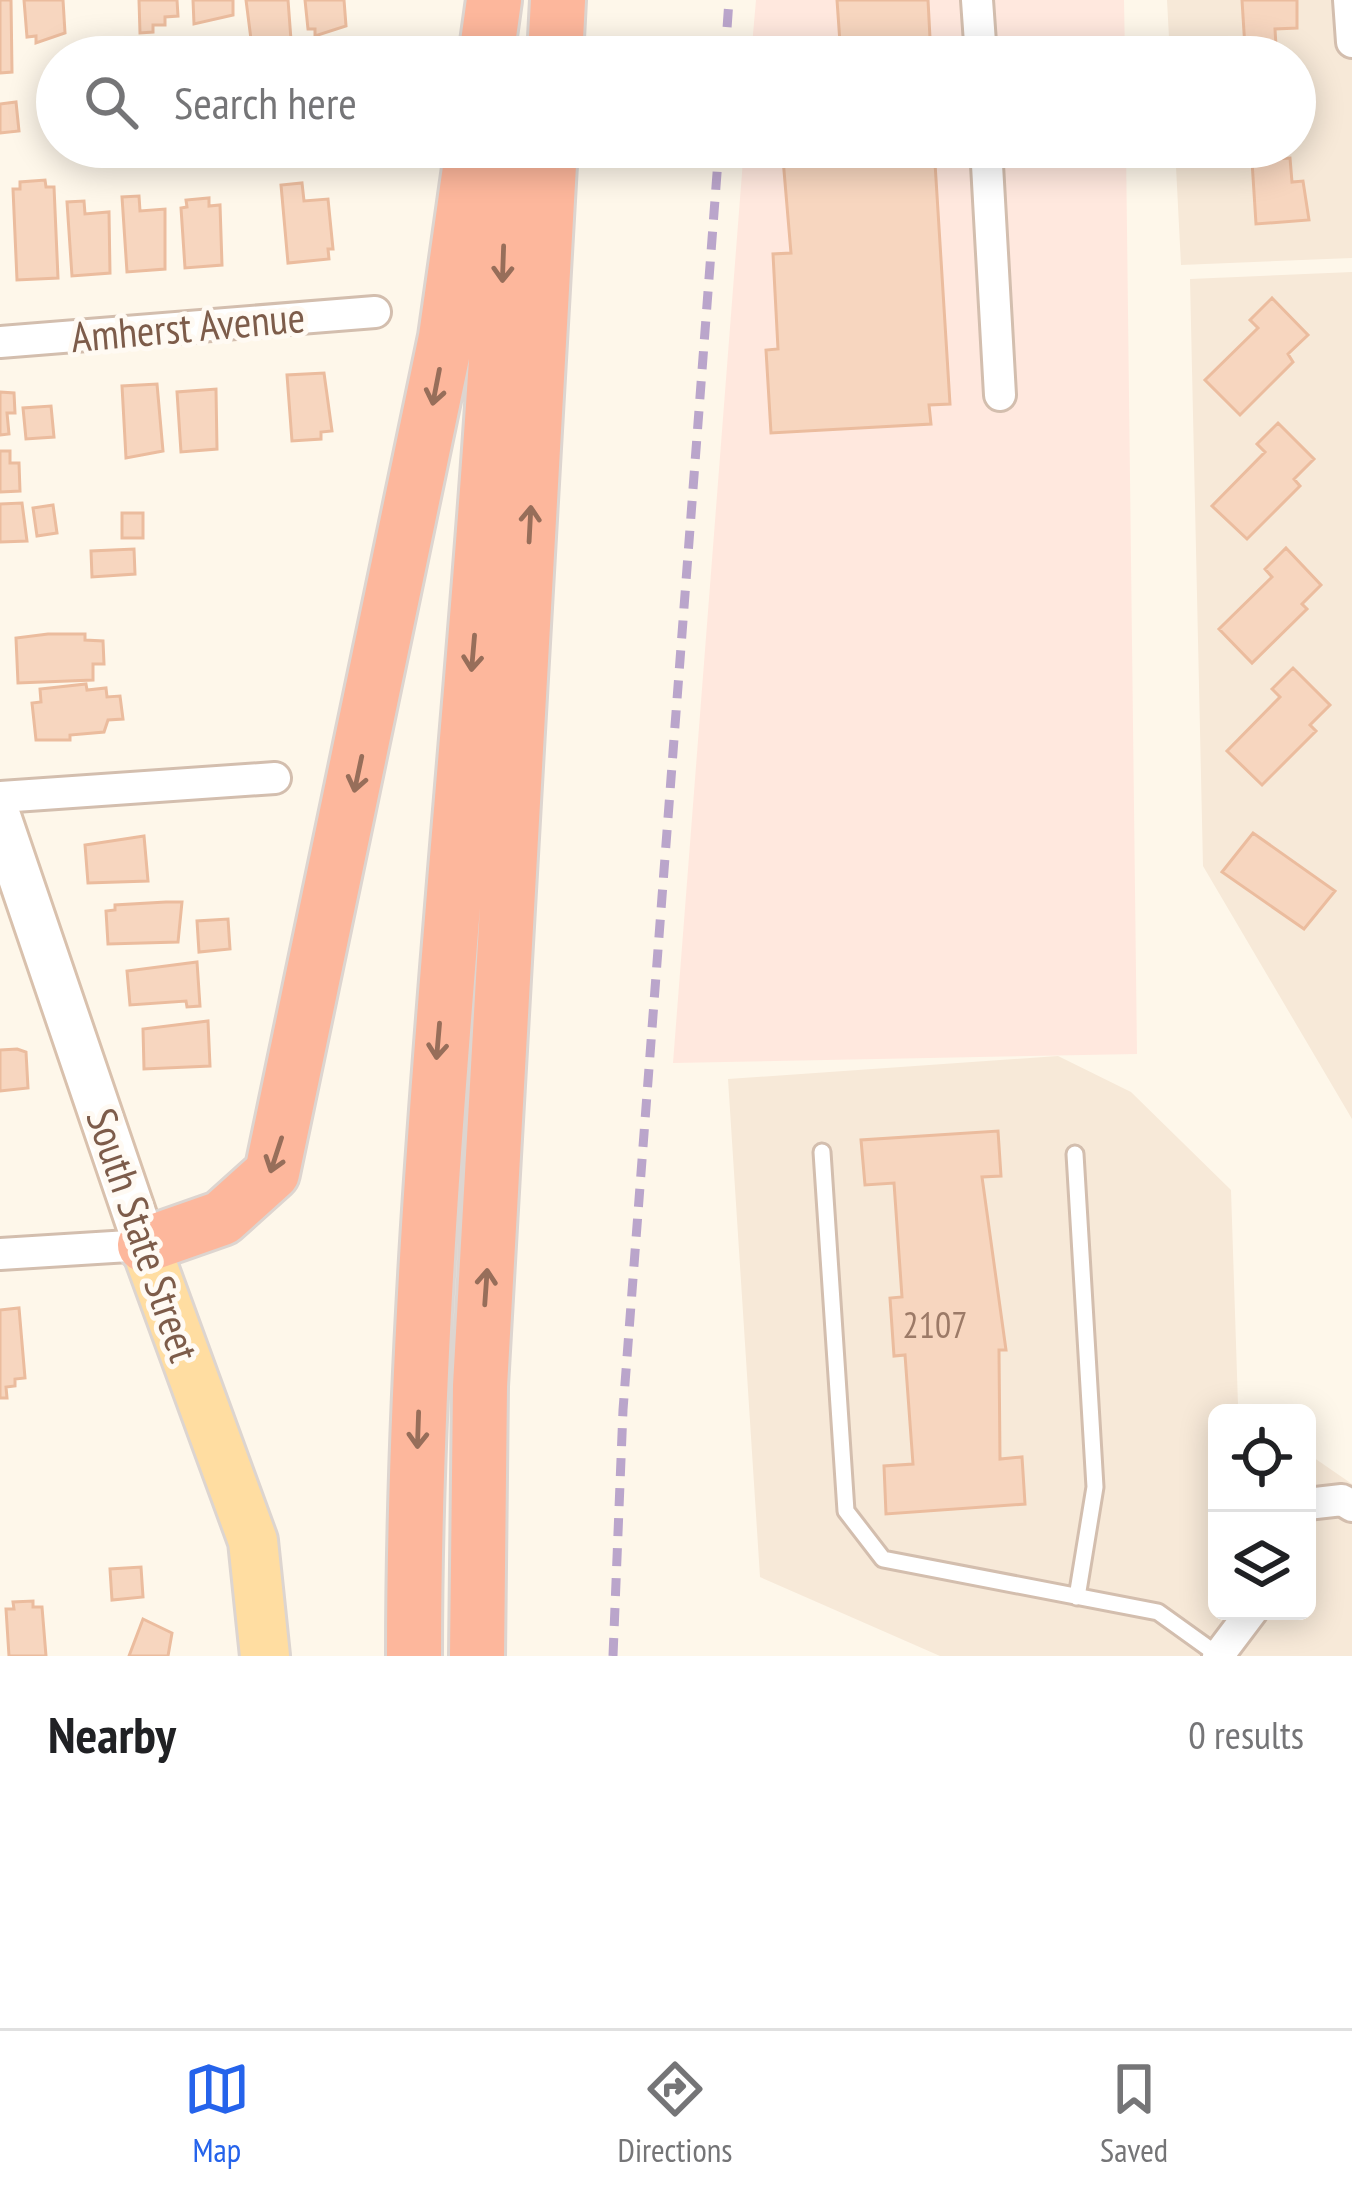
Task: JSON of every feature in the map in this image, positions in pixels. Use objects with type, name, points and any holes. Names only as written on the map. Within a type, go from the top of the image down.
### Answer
[{"type":"highway","points":[[489,36],[494,0]]},
{"type":"highway","points":[[512,36],[513,0]]},
{"type":"highway","points":[[556,36],[558,0]]},
{"type":"highway","points":[[145,1245],[222,1218],[272,1173],[287,1120],[446,337],[470,168]]},
{"type":"highway","points":[[413,1656],[424,1235],[499,359],[506,168]]},
{"type":"highway","points":[[477,1656],[480,1386],[549,168]]},
{"type":"main road","name":"South State Street","points":[[145,1245],[253,1541],[265,1656]]},
{"type":"main road","points":[[253,1541],[296,1656]]},
{"type":"street","points":[[977,0],[980,36]]},
{"type":"street","points":[[1349,0],[1352,42]]},
{"type":"street","points":[[987,168],[1000,395]]},
{"type":"street","name":"Amherst Avenue","points":[[0,342],[375,313]]},
{"type":"street","points":[[0,797],[275,778]]},
{"type":"street","name":"South State Street","points":[[0,819],[145,1245]]},
{"type":"street","points":[[0,1253],[145,1245]]},
{"type":"street","points":[[1316,1503],[1342,1500],[1352,1506]]},
{"type":"street","points":[[1218,1656],[1245,1620]]},
{"type":"lane","points":[[822,1152],[846,1511],[883,1559],[1158,1612],[1218,1656]]},
{"type":"lane","points":[[1075,1154],[1095,1486],[1077,1597]]},
{"type":"shaded area","points":[[756,0],[1124,0],[1125,36],[753,36]]},
{"type":"shaded area","points":[[1167,0],[1352,0],[1352,258],[1181,265],[1176,168],[1316,168],[1316,36],[1169,36]]},
{"type":"shaded area","points":[[742,168],[1126,168],[1137,1054],[673,1063]]},
{"type":"shaded area","points":[[1352,272],[1352,1119],[1203,866],[1190,279]]},
{"type":"shaded area","points":[[1058,1056],[1131,1092],[1231,1190],[1238,1404],[1208,1404],[1208,1620],[1316,1620],[1316,1459],[1352,1484],[1352,1656],[940,1656],[760,1577],[728,1079]]},
{"type":"building","points":[[0,0],[11,0],[12,72],[0,73]]},
{"type":"building","points":[[24,0],[63,0],[65,33],[27,37]]},
{"type":"building","points":[[139,0],[177,0],[178,16],[165,17],[165,25],[153,25],[153,32],[140,33]]},
{"type":"building","points":[[193,0],[233,0],[233,15],[194,24]]},
{"type":"building","points":[[246,0],[288,0],[291,36],[251,36]]},
{"type":"building","points":[[305,0],[344,0],[346,26],[315,36],[315,29],[308,29]]},
{"type":"building","points":[[837,0],[928,0],[930,36],[840,36]]},
{"type":"building","points":[[1242,0],[1297,0],[1297,28],[1275,29],[1275,36],[1244,36]]},
{"type":"building","points":[[16,102],[19,131],[0,133],[0,104]]},
{"type":"building","points":[[784,168],[935,168],[950,404],[929,405],[931,424],[771,433],[766,350],[778,349],[773,254],[791,253]]},
{"type":"building","points":[[1252,168],[1291,168],[1292,182],[1303,181],[1309,220],[1256,224]]},
{"type":"building","points":[[45,180],[46,187],[54,187],[58,278],[17,280],[13,189],[20,189],[20,182]]},
{"type":"building","points":[[302,183],[304,201],[328,199],[333,249],[328,249],[329,259],[288,263],[281,185]]},
{"type":"building","points":[[139,196],[140,211],[165,209],[165,269],[127,272],[122,197]]},
{"type":"building","points":[[209,198],[209,206],[220,205],[222,265],[185,268],[181,208],[187,207],[186,200]]},
{"type":"building","points":[[84,201],[85,214],[109,212],[110,273],[72,276],[67,202]]},
{"type":"building","points":[[1272,298],[1308,335],[1288,354],[1293,362],[1240,415],[1205,380],[1258,328],[1250,320]]},
{"type":"building","points":[[324,373],[332,431],[321,432],[321,439],[292,441],[287,375]]},
{"type":"building","points":[[157,384],[163,451],[126,458],[122,386]]},
{"type":"building","points":[[216,389],[217,449],[181,452],[177,392]]},
{"type":"building","points":[[0,392],[14,393],[15,413],[7,413],[9,434],[0,435]]},
{"type":"building","points":[[51,406],[54,437],[26,439],[23,408]]},
{"type":"building","points":[[1278,423],[1314,459],[1294,479],[1300,486],[1247,539],[1212,506],[1265,452],[1257,444]]},
{"type":"building","points":[[0,451],[10,451],[10,463],[19,463],[20,491],[0,492]]},
{"type":"building","points":[[22,503],[27,541],[0,542],[0,504]]},
{"type":"building","points":[[53,505],[57,533],[37,536],[33,508]]},
{"type":"building","points":[[122,513],[143,513],[143,538],[122,538]]},
{"type":"building","points":[[1286,548],[1321,585],[1302,604],[1307,609],[1252,663],[1219,629],[1272,577],[1265,569]]},
{"type":"building","points":[[134,549],[135,574],[92,577],[91,551]]},
{"type":"building","points":[[85,634],[85,640],[103,641],[104,664],[93,664],[93,680],[18,683],[16,638]]},
{"type":"building","points":[[1293,668],[1330,705],[1310,725],[1316,731],[1262,785],[1227,751],[1280,697],[1272,689]]},
{"type":"building","points":[[86,684],[87,690],[106,688],[107,697],[120,696],[123,719],[108,720],[104,732],[70,735],[70,740],[36,740],[32,703],[41,702],[40,689]]},
{"type":"building","points":[[1253,833],[1335,891],[1304,929],[1222,872]]},
{"type":"building","points":[[144,836],[148,881],[88,883],[85,845]]},
{"type":"building","points":[[182,902],[178,942],[108,944],[106,911],[115,910],[115,905]]},
{"type":"building","points":[[228,919],[230,949],[199,952],[197,921]]},
{"type":"building","points":[[197,962],[200,1006],[187,1007],[186,1001],[130,1005],[127,971]]},
{"type":"building","points":[[208,1021],[210,1066],[144,1069],[143,1029]]},
{"type":"building","points":[[0,1050],[26,1052],[28,1088],[0,1091]]},
{"type":"building","points":[[998,1131],[1001,1176],[982,1177],[1006,1350],[999,1350],[1000,1459],[1022,1457],[1025,1504],[886,1514],[884,1466],[913,1464],[905,1355],[894,1356],[890,1298],[902,1297],[894,1183],[865,1185],[861,1140]]},
{"type":"building","points":[[19,1308],[25,1378],[15,1379],[15,1386],[6,1387],[7,1398],[0,1398],[0,1310]]},
{"type":"building","points":[[141,1567],[143,1597],[112,1600],[110,1569]]},
{"type":"building","points":[[33,1601],[33,1607],[42,1607],[46,1656],[9,1656],[6,1609],[14,1609],[13,1602]]},
{"type":"building","points":[[143,1619],[172,1633],[168,1656],[129,1656]]},
{"type":"railway","points":[[726,36],[729,0]]},
{"type":"railway","points":[[613,1656],[623,1410],[717,168]]}]
